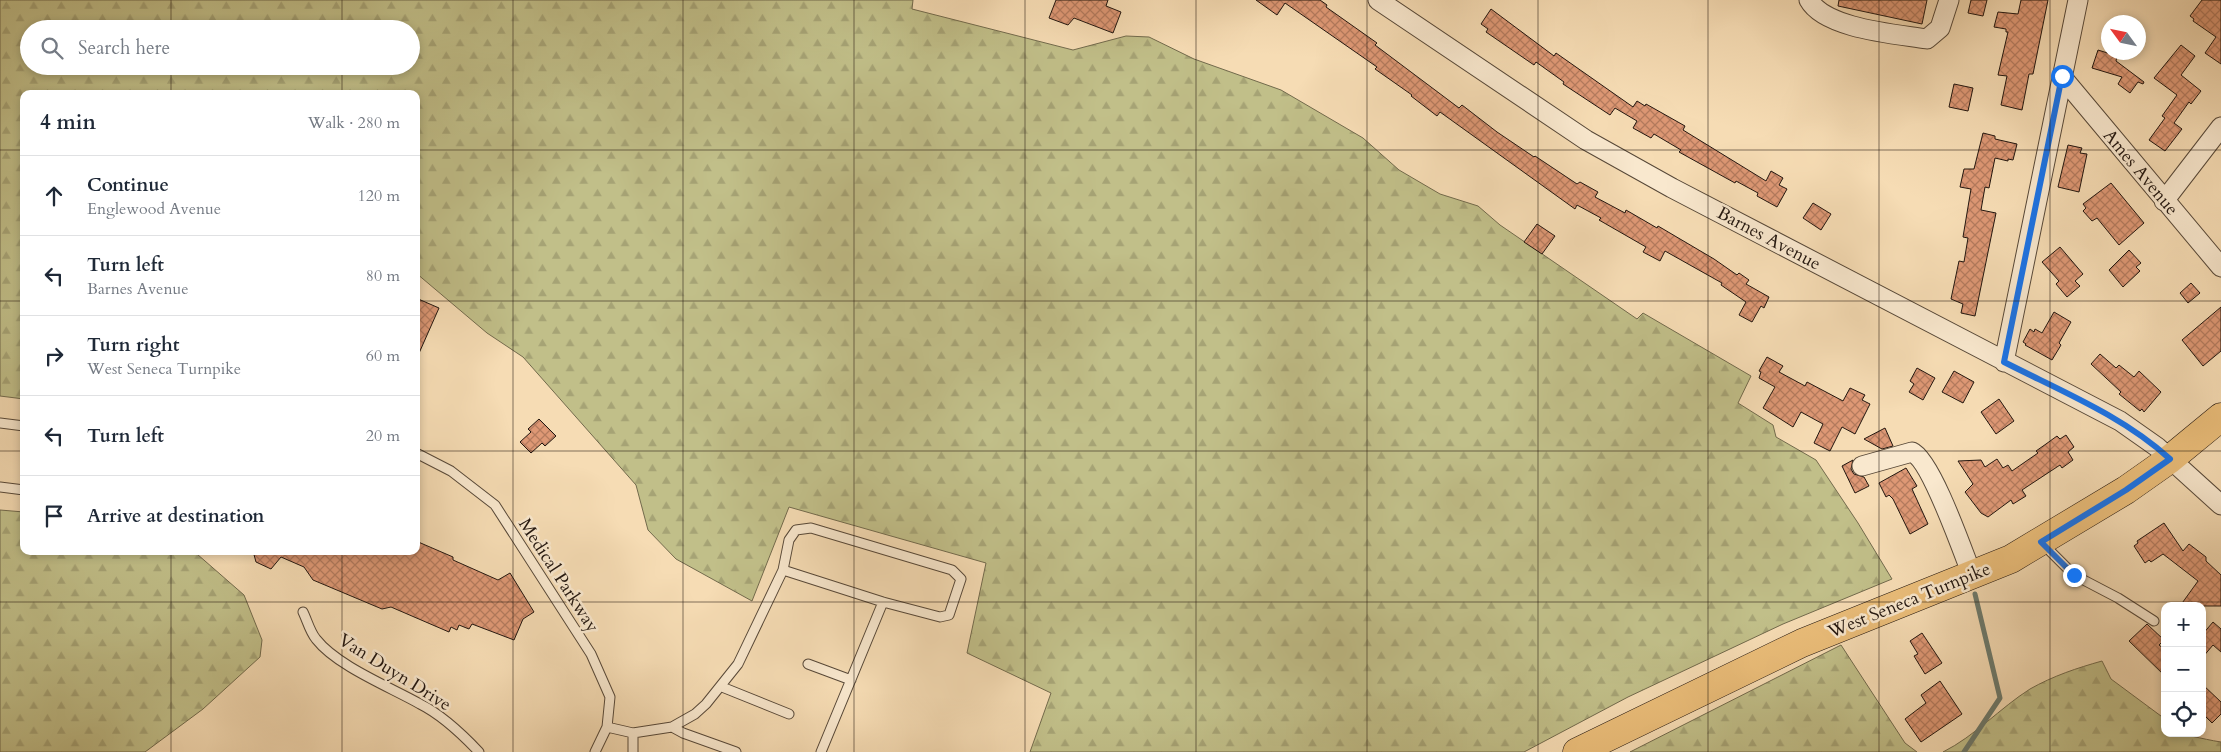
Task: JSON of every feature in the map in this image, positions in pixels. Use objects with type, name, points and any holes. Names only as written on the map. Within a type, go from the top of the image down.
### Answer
[{"type":"main road","name":"West Seneca Turnpike","points":[[1577,752],[1802,643],[2011,559],[2126,490],[2170,459],[2221,417]]},
{"type":"street","name":"Barnes Avenue","points":[[1378,0],[1586,140],[1680,192],[2120,421],[2157,447],[2221,505]]},
{"type":"street","points":[[1809,0],[1829,18],[1843,24],[1927,39],[1940,28],[1949,0]]},
{"type":"street","points":[[2004,362],[2078,0]]},
{"type":"street","name":"Ames Avenue","points":[[2062,76],[2164,201],[2221,267]]},
{"type":"street","points":[[2164,201],[2221,127]]},
{"type":"street","points":[[1862,466],[1912,452],[1918,454],[1935,484],[1972,575]]},
{"type":"lane","points":[[0,423],[20,426]]},
{"type":"lane","name":"Medical Parkway","points":[[420,454],[450,471],[495,505],[592,654],[610,697],[607,727],[595,752]]},
{"type":"lane","points":[[0,487],[20,490]]},
{"type":"lane","points":[[607,727],[633,733],[672,727],[695,714],[722,687],[738,664],[783,570],[789,540],[796,530],[811,528],[952,570],[961,579],[949,615],[940,617],[883,602],[783,570]]},
{"type":"lane","points":[[2041,542],[2074,575],[2118,598],[2154,621]]},
{"type":"lane","points":[[821,752],[883,602]]},
{"type":"lane","name":"Van Duyn Drive","points":[[303,612],[316,639],[337,657],[374,680],[422,705],[463,735],[478,752]]},
{"type":"lane","points":[[808,664],[851,680]]},
{"type":"lane","points":[[722,687],[789,714]]},
{"type":"lane","points":[[672,727],[683,733],[736,752]]},
{"type":"lane","points":[[633,733],[633,752]]},
{"type":"green space","points":[[0,0],[913,0],[912,9],[1073,50],[1126,36],[1149,37],[1194,59],[1281,90],[1363,138],[1399,170],[1440,194],[1478,206],[1500,225],[1637,319],[1643,313],[1751,376],[1738,403],[1773,425],[1776,437],[1816,460],[1892,579],[1783,624],[1628,697],[1524,752],[1030,752],[1051,693],[967,653],[986,563],[789,507],[752,601],[676,559],[648,530],[636,485],[523,357],[487,333],[420,276],[420,90],[20,90],[20,398],[0,396]]},
{"type":"green space","points":[[0,510],[20,512],[20,555],[198,555],[244,595],[262,640],[260,657],[203,709],[145,752],[0,752]]},
{"type":"green space","points":[[1841,645],[1905,743],[1917,752],[1630,752]]},
{"type":"green space","points":[[2102,661],[2111,679],[2161,716],[2161,737],[2196,737],[2221,742],[2221,752],[1943,752],[1966,738],[2030,689],[2083,666]]},
{"type":"building","points":[[1056,0],[1108,0],[1106,6],[1121,12],[1113,33],[1074,18],[1068,25],[1049,18]]},
{"type":"building","points":[[1256,0],[1320,0],[1327,5],[1326,7],[1377,43],[1375,45],[1459,108],[1462,105],[1534,157],[1577,184],[1580,182],[1598,192],[1595,197],[1625,213],[1626,210],[1657,228],[1658,226],[1737,275],[1739,273],[1749,280],[1746,284],[1769,297],[1764,308],[1761,306],[1752,322],[1739,315],[1746,302],[1721,285],[1722,283],[1665,251],[1660,261],[1643,252],[1646,247],[1577,205],[1575,209],[1440,112],[1437,116],[1412,95],[1375,69],[1377,67],[1285,3],[1277,15]]},
{"type":"building","points":[[1839,0],[1927,0],[1922,24],[1838,6]]},
{"type":"building","points":[[1971,0],[1987,0],[1983,16],[1968,13]]},
{"type":"building","points":[[2021,0],[2048,0],[2033,74],[2029,74],[2022,110],[2001,105],[2007,76],[1998,75],[2008,32],[2006,32],[2006,29],[1994,27],[1998,12],[2018,14]]},
{"type":"building","points":[[2202,0],[2221,0],[2221,64],[2205,53],[2216,37],[2193,21],[2194,19],[2190,16]]},
{"type":"building","points":[[1491,9],[1554,56],[1556,53],[1633,107],[1637,101],[1645,106],[1646,104],[1685,126],[1683,130],[1766,181],[1771,171],[1783,178],[1779,185],[1787,189],[1777,207],[1757,196],[1758,193],[1736,181],[1735,183],[1679,152],[1681,150],[1654,134],[1651,138],[1633,128],[1637,121],[1615,108],[1610,115],[1563,84],[1564,82],[1536,62],[1534,65],[1486,32],[1488,29],[1481,24]]},
{"type":"building","points":[[2181,45],[2195,56],[2181,75],[2201,91],[2191,104],[2189,102],[2174,123],[2182,129],[2165,151],[2149,140],[2165,118],[2162,116],[2177,95],[2154,78]]},
{"type":"building","points":[[2098,50],[2101,51],[2101,60],[2116,60],[2144,82],[2143,84],[2138,82],[2130,93],[2118,84],[2122,77],[2092,68]]},
{"type":"building","points":[[1954,84],[1973,88],[1968,111],[1949,107]]},
{"type":"building","points":[[1983,133],[1995,136],[1995,139],[2017,144],[2013,160],[2008,159],[2008,161],[1995,158],[1989,188],[1985,187],[1981,210],[1996,213],[1975,316],[1961,313],[1963,304],[1951,299],[1959,261],[1964,262],[1968,238],[1963,237],[1971,189],[1960,187],[1964,169],[1974,169]]},
{"type":"building","points":[[2068,145],[2082,148],[2080,153],[2087,154],[2079,192],[2058,187]]},
{"type":"building","points":[[2111,183],[2144,223],[2119,245],[2097,218],[2092,221],[2083,211],[2086,208],[2083,204]]},
{"type":"building","points":[[1813,203],[1831,214],[1821,230],[1803,218]]},
{"type":"building","points":[[1537,224],[1555,236],[1542,254],[1524,242]]},
{"type":"building","points":[[2060,247],[2083,274],[2075,281],[2080,286],[2067,297],[2056,284],[2059,281],[2042,262]]},
{"type":"building","points":[[2129,250],[2141,263],[2136,267],[2140,271],[2123,287],[2109,270]]},
{"type":"building","points":[[2191,283],[2200,293],[2188,303],[2180,293]]},
{"type":"building","points":[[420,300],[439,308],[420,351]]},
{"type":"building","points":[[2221,307],[2221,351],[2203,366],[2182,340]]},
{"type":"building","points":[[2054,312],[2071,322],[2052,360],[2023,342],[2030,329],[2034,332],[2035,329],[2042,333]]},
{"type":"building","points":[[2100,354],[2116,368],[2119,365],[2134,377],[2139,371],[2161,392],[2144,412],[2142,409],[2140,411],[2119,394],[2121,392],[2091,364]]},
{"type":"building","points":[[1767,357],[1783,366],[1779,372],[1805,386],[1807,382],[1843,401],[1850,388],[1865,395],[1862,400],[1870,404],[1855,434],[1842,427],[1830,451],[1814,443],[1823,424],[1801,412],[1793,427],[1763,408],[1775,387],[1759,378],[1761,372],[1759,371]]},
{"type":"building","points":[[1917,368],[1935,378],[1923,400],[1909,392],[1914,384],[1910,381]]},
{"type":"building","points":[[1954,371],[1974,382],[1963,403],[1942,392]]},
{"type":"building","points":[[1999,399],[2014,421],[1996,434],[1981,412]]},
{"type":"building","points":[[539,419],[556,436],[545,446],[542,443],[531,453],[520,442],[531,432],[528,429]]},
{"type":"building","points":[[1885,428],[1893,446],[1882,449],[1864,439]]},
{"type":"building","points":[[2066,435],[2074,447],[2068,452],[2073,460],[2062,468],[2060,465],[2022,490],[2026,496],[2013,504],[2011,500],[1988,517],[1981,513],[1965,492],[1973,484],[1958,461],[1981,460],[1985,467],[1997,459],[2003,468],[2008,465],[2012,471],[2038,453],[2036,451],[2057,436],[2060,439]]},
{"type":"building","points":[[1853,460],[1851,469],[1854,474],[1864,477],[1869,486],[1855,493],[1842,466]]},
{"type":"building","points":[[1906,468],[1917,486],[1912,489],[1928,524],[1910,534],[1893,499],[1889,495],[1886,497],[1879,483]]},
{"type":"building","points":[[2164,523],[2183,551],[2189,544],[2206,557],[2206,561],[2221,575],[2221,606],[2206,606],[2206,602],[2183,602],[2198,581],[2163,554],[2151,562],[2149,560],[2145,563],[2134,546],[2138,543],[2137,541]]},
{"type":"building","points":[[420,543],[498,580],[510,573],[534,612],[523,619],[514,640],[472,624],[469,629],[459,625],[457,630],[451,627],[449,632],[391,607],[382,609],[313,580],[304,567],[281,557],[271,569],[256,562],[254,555],[420,555]]},
{"type":"building","points":[[2213,622],[2221,629],[2221,652],[2213,645],[2206,653],[2206,630]]},
{"type":"building","points":[[2147,624],[2161,637],[2159,645],[2161,647],[2161,672],[2129,641]]},
{"type":"building","points":[[1922,633],[1942,663],[1925,674],[1914,656],[1918,654],[1910,641]]},
{"type":"building","points":[[1940,681],[1962,714],[1921,742],[1905,719],[1926,703],[1921,695]]},
{"type":"building","points":[[2206,688],[2221,702],[2221,714],[2212,723],[2206,717]]},
{"type":"waterway","points":[[1964,752],[2000,698],[1975,594]]},
{"type":"route","points":[[2062,76],[2004,362],[2120,421],[2157,447],[2170,459],[2126,490],[2041,542],[2074,575]]}]
